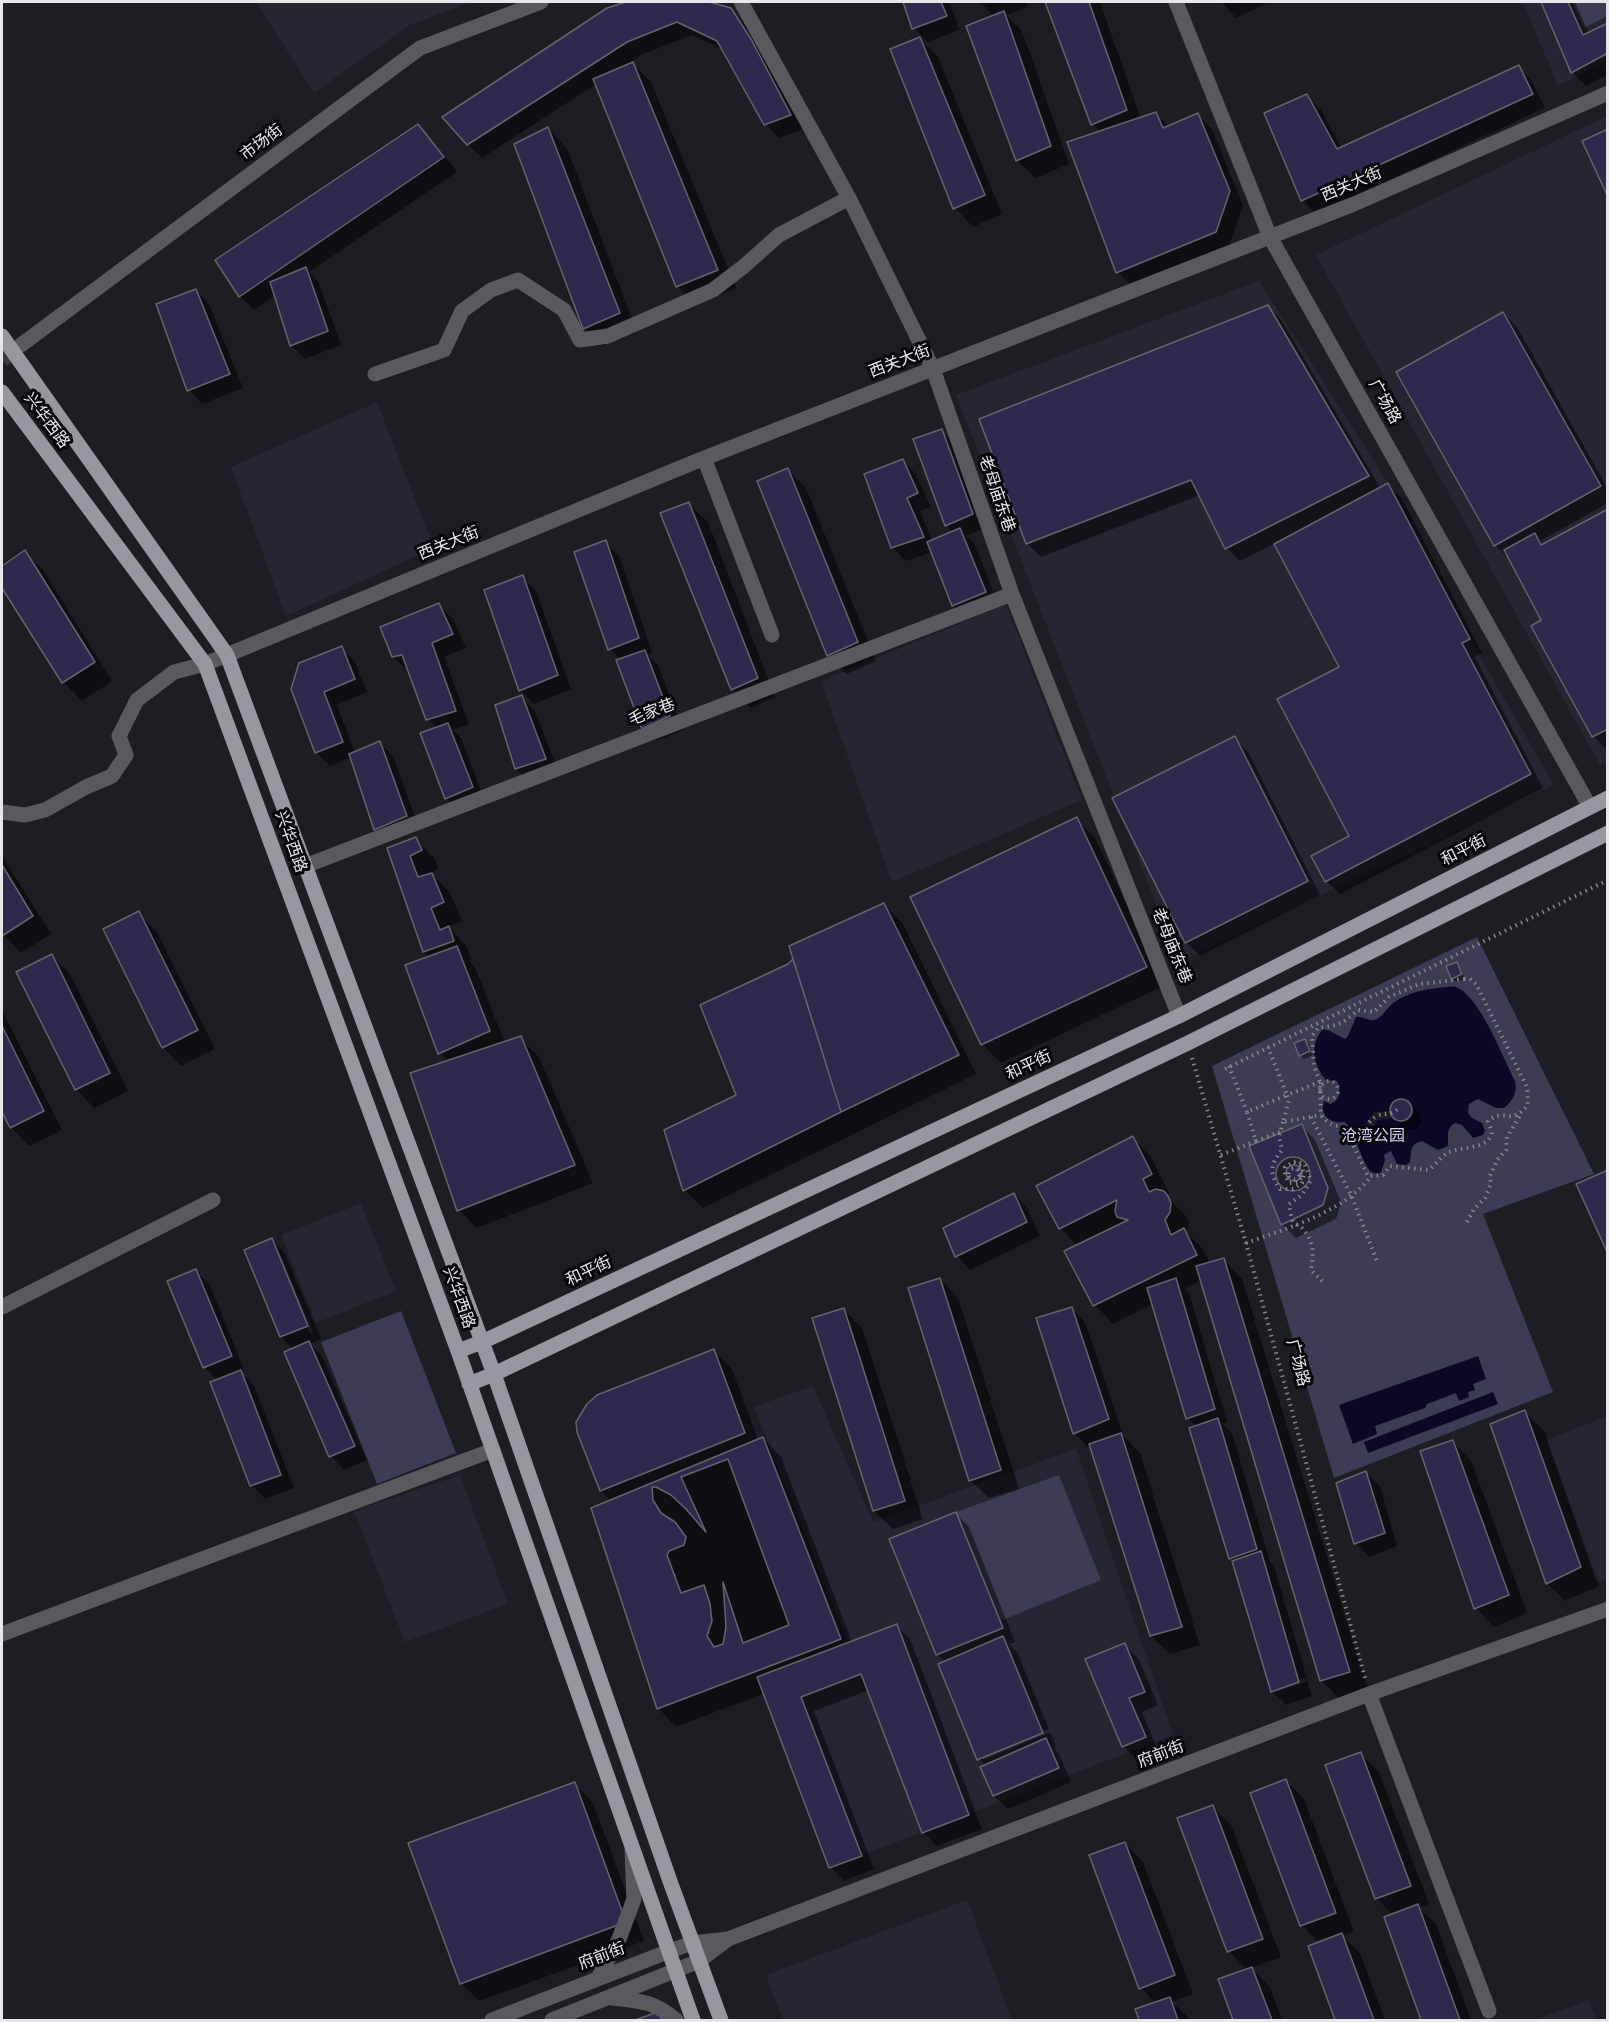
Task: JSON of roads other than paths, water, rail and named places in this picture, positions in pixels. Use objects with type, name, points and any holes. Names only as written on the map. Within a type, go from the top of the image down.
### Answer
[{"type":"main road","points":[[2,336],[227,656],[494,1374],[692,1943],[721,2020]]},
{"type":"main road","name":"兴华西路","points":[[2,392],[205,664],[458,1351],[667,1952],[693,2020]]},
{"type":"main road","name":"和平街","points":[[458,1351],[482,1342],[1179,1016],[1608,798]]},
{"type":"main road","points":[[469,1384],[1188,1043],[1608,833]]},
{"type":"street","name":"市场街","points":[[21,345],[420,48],[541,2]]},
{"type":"street","name":"老母庙东巷","points":[[741,2],[849,198],[933,369],[1012,594],[1179,1016]]},
{"type":"street","name":"广场路","points":[[1176,2],[1270,237],[1590,807]]},
{"type":"street","name":"西关大街","points":[[2,812],[25,815],[45,810],[86,787],[112,776],[126,755],[119,736],[137,700],[174,672],[227,656],[704,458],[1354,204],[1608,93]]},
{"type":"street","points":[[375,374],[444,350],[462,311],[491,290],[518,280],[564,310],[580,340],[608,336],[712,290],[743,267],[779,235],[849,198]]},
{"type":"street","points":[[704,458],[772,635]]},
{"type":"street","name":"毛家巷","points":[[305,866],[1012,594]]},
{"type":"street","points":[[2,1307],[213,1200]]},
{"type":"street","points":[[2,1634],[493,1450]]},
{"type":"street","name":"府前街","points":[[492,2020],[692,1943],[728,1939],[1369,1694],[1608,1609]]},
{"type":"street","points":[[1369,1694],[1490,2011]]},
{"type":"street","points":[[598,1978],[619,1939],[634,1899],[631,1845]]},
{"type":"street","name":"府前街","points":[[552,2020],[699,1961],[728,1939]]},
{"type":"street","points":[[609,1998],[647,2002],[667,2012],[676,2020]]},
{"type":"tunnel","points":[[2,360],[21,345]]},
{"type":"park label","name":"沧湾公园","points":[[1373,1137]]}]
